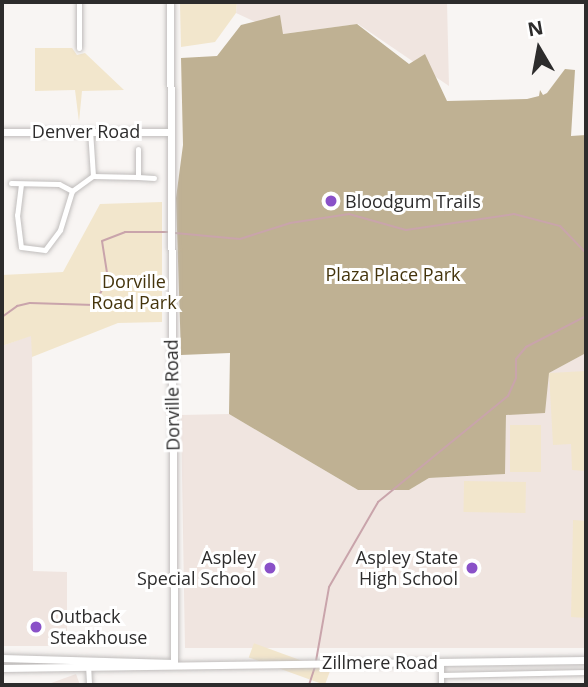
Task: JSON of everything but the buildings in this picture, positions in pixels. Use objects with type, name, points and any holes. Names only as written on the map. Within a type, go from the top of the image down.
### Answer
[{"type":"street","points":[[79,2],[79,48]]},
{"type":"street","name":"Dorville Road","points":[[170,2],[169,243],[174,663]]},
{"type":"street","points":[[90,130],[93,176]]},
{"type":"street","name":"Denver Road","points":[[2,132],[171,132]]},
{"type":"street","points":[[138,149],[138,177]]},
{"type":"street","points":[[15,254],[22,250],[48,248],[61,226],[72,191],[93,176],[154,178]]},
{"type":"street","points":[[11,183],[59,184],[72,191]]},
{"type":"street","points":[[21,184],[17,215],[22,250]]},
{"type":"street","points":[[88,657],[89,685]]},
{"type":"street","name":"Zillmere Road","points":[[2,658],[88,657],[174,663]]},
{"type":"street","name":"Zillmere Road","points":[[2,667],[586,660]]},
{"type":"street","points":[[441,662],[441,685]]},
{"type":"street","name":"Zillmere Road","points":[[441,675],[586,672]]},
{"type":"shaded area","points":[[237,2],[447,2],[449,86],[358,24],[282,34],[236,13]]},
{"type":"shaded area","points":[[32,335],[33,571],[67,572],[67,646],[2,646],[2,346]]},
{"type":"shaded area","points":[[586,353],[586,648],[185,648],[181,415],[229,414],[358,490],[409,490],[429,478],[504,474],[506,414],[549,373]]},
{"type":"shaded area","points":[[76,674],[80,685],[46,685]]},
{"type":"green space","points":[[180,2],[237,2],[236,13],[215,42],[181,47]]},
{"type":"green space","name":"Plaza Place Park","points":[[280,15],[283,34],[357,24],[409,64],[425,54],[447,101],[527,99],[539,96],[540,90],[543,95],[547,93],[565,69],[575,70],[571,136],[586,135],[586,353],[549,373],[545,413],[506,415],[505,474],[429,478],[409,490],[358,490],[229,414],[230,353],[181,355],[176,198],[183,145],[181,58],[217,56],[241,25]]},
{"type":"green space","points":[[35,48],[72,48],[77,55],[85,53],[124,90],[82,91],[79,122],[75,90],[35,91]]},
{"type":"green space","name":"Dorville Road Park","points":[[162,202],[162,322],[118,323],[32,357],[31,336],[2,346],[2,275],[63,272],[100,204]]},
{"type":"green space","points":[[586,371],[586,471],[572,470],[571,444],[553,445],[549,373]]},
{"type":"green space","points":[[510,425],[541,425],[541,472],[510,472]]},
{"type":"green space","points":[[464,481],[526,482],[525,513],[463,512]]},
{"type":"green space","points":[[573,520],[586,521],[586,618],[571,617]]},
{"type":"green space","points":[[254,643],[330,671],[325,685],[249,657]]},
{"type":"waterway","points":[[175,233],[240,239],[290,223],[349,214],[406,230],[514,214],[560,226],[586,253]]},
{"type":"waterway","points":[[2,317],[17,306],[30,303],[94,305],[108,279],[102,241],[125,232],[170,232]]},
{"type":"waterway","points":[[316,661],[329,587],[378,502],[508,396],[516,378],[516,359],[526,347],[586,316]]},
{"type":"waterway","points":[[309,685],[315,666]]},
{"type":"place","name":"Bloodgum Trails","points":[[331,201]]},
{"type":"place","name":"Aspley Special School","points":[[270,568]]},
{"type":"place","name":"Aspley State High School","points":[[472,568]]},
{"type":"place","name":"Outback Steakhouse","points":[[36,627]]}]
